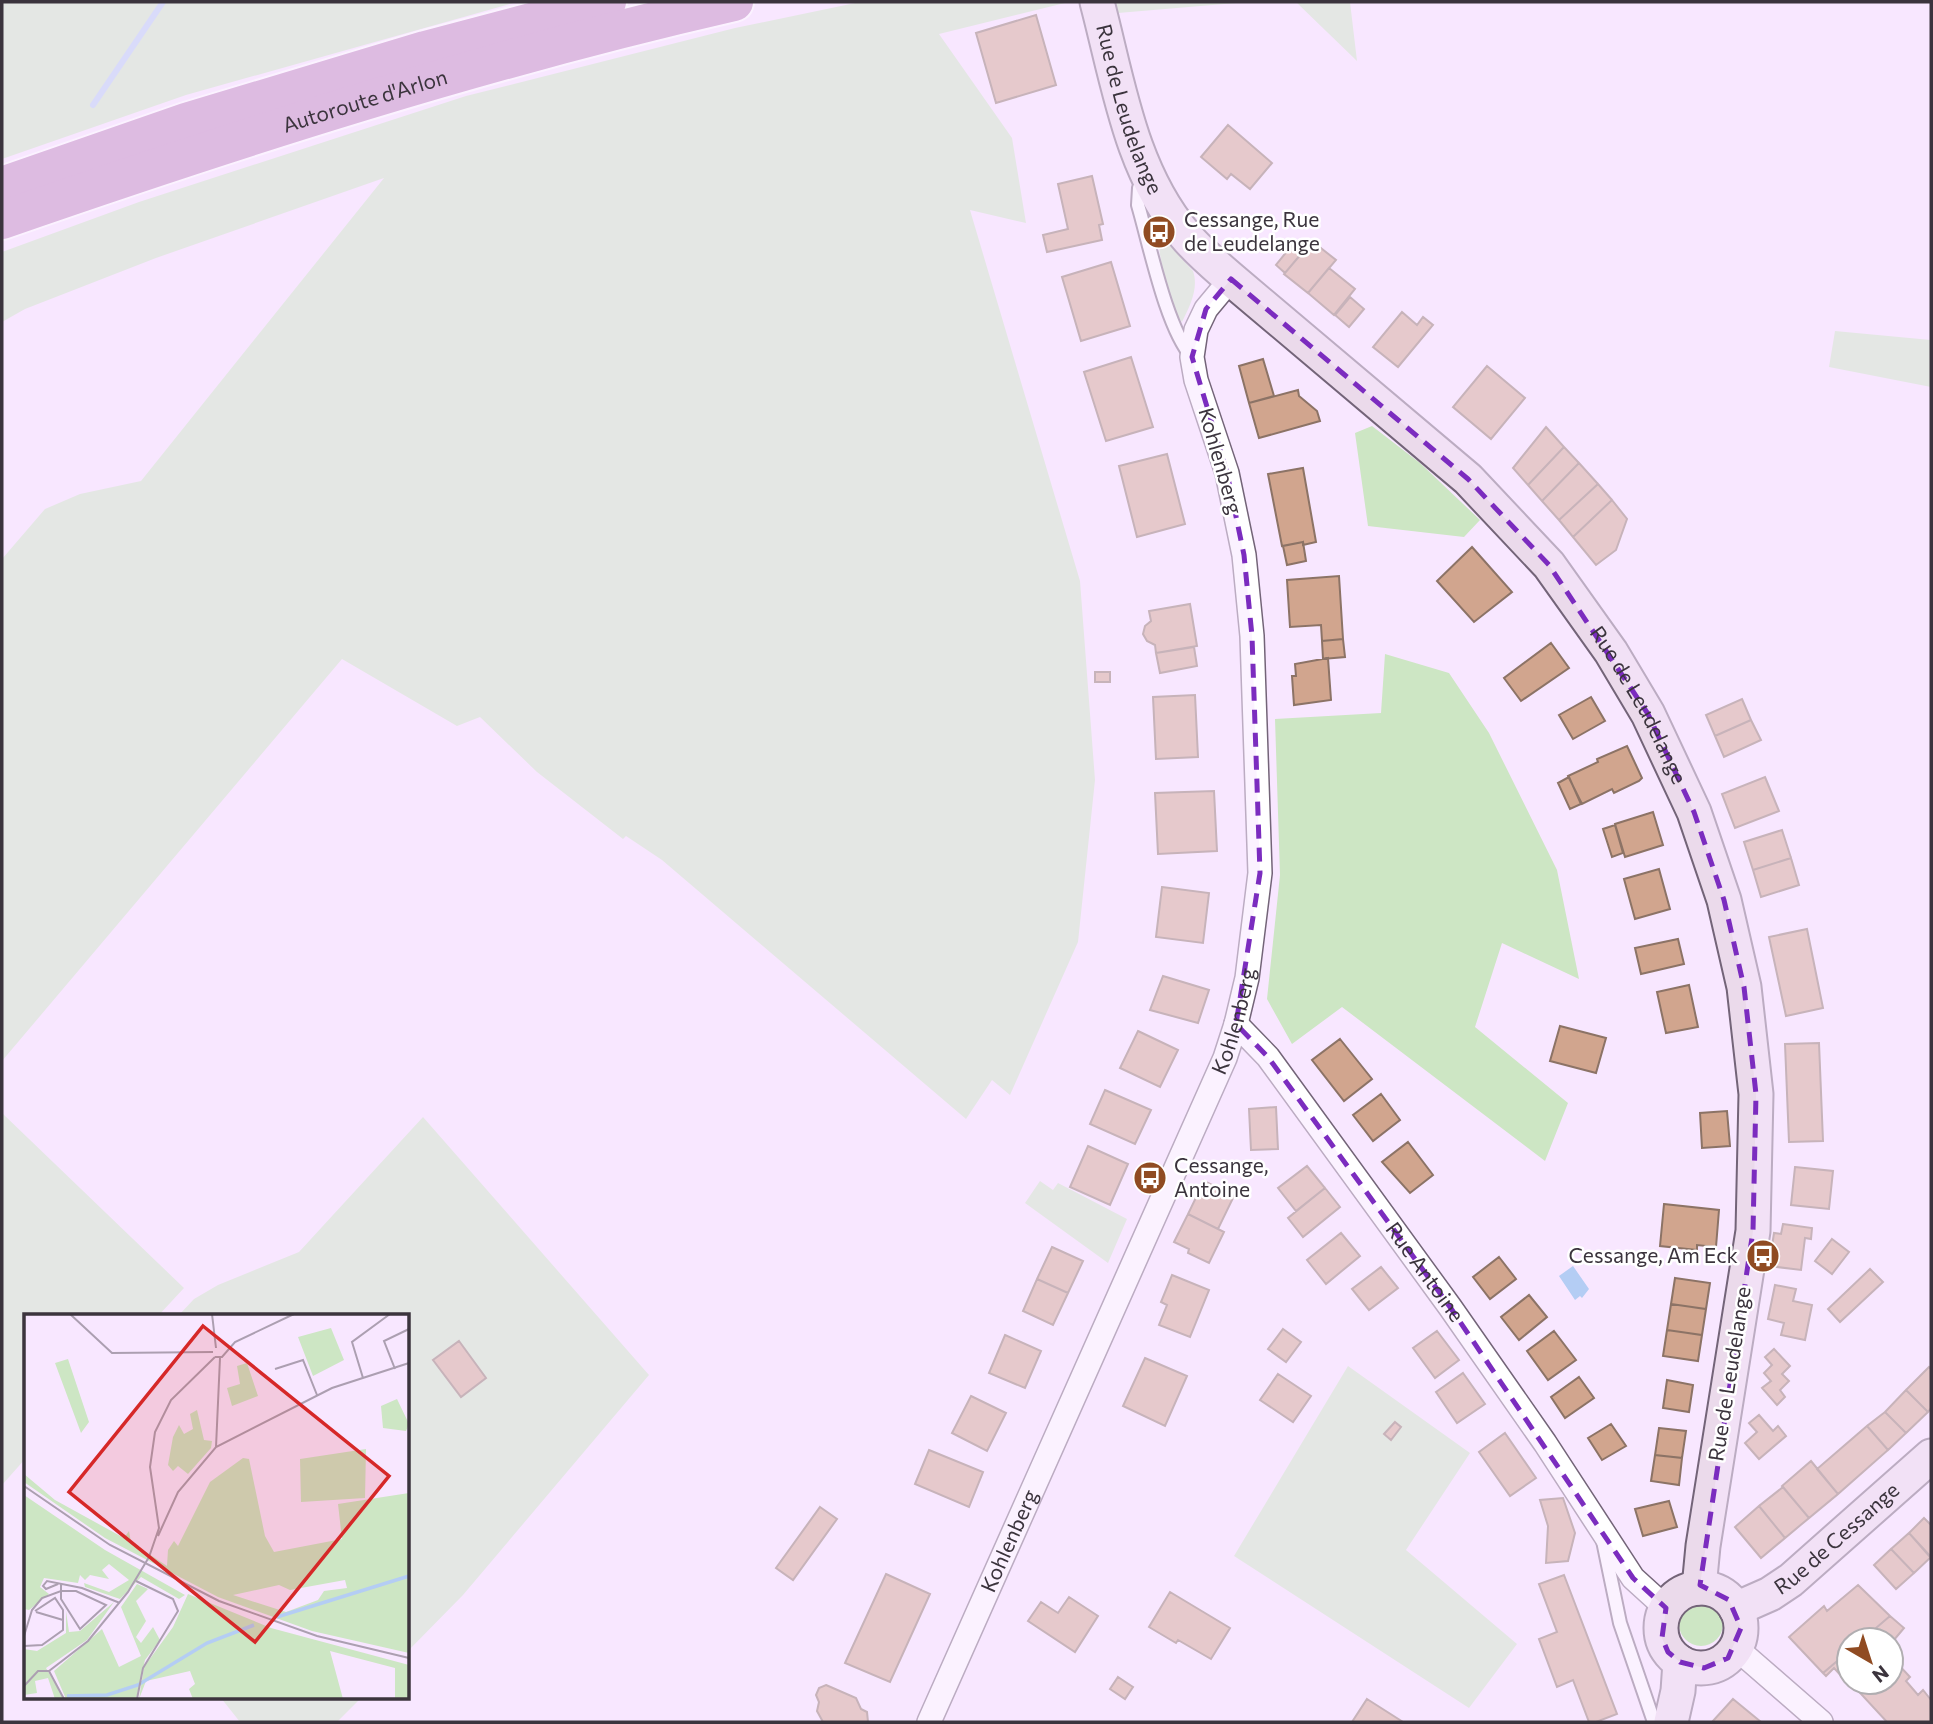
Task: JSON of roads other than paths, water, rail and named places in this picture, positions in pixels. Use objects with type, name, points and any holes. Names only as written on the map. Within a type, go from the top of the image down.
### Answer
[{"type":"highway","name":"Autoroute d'Arlon","points":[[2,186],[200,118],[425,50],[607,2]]},
{"type":"highway","name":"Autoroute d'Arlon","points":[[2,220],[196,152],[435,79],[734,2]]},
{"type":"main road","name":"Rue de Leudelange","points":[[1097,2],[1135,147],[1147,175],[1183,233],[1231,279],[1468,479],[1549,565],[1611,652],[1648,714],[1693,812],[1724,900],[1741,975],[1756,1094],[1753,1230],[1709,1507],[1699,1588]]},
{"type":"main road","name":"Rue de Cessange","points":[[1736,1609],[1770,1594],[1791,1580],[1931,1456]]},
{"type":"main road","points":[[1699,1588],[1721,1593],[1736,1609],[1741,1628],[1736,1648],[1728,1658],[1717,1665],[1704,1668],[1680,1662],[1668,1652],[1662,1638],[1661,1623],[1666,1608],[1680,1594],[1699,1588]]},
{"type":"main road","points":[[1671,1722],[1678,1691],[1680,1662]]},
{"type":"street","name":"Kohlenberg","points":[[929,1722],[1225,1058],[1247,978],[1260,873],[1252,636],[1244,555],[1227,473],[1196,380],[1192,357],[1196,330],[1206,309],[1231,279]]},
{"type":"street","name":"Rue Antoine","points":[[1236,1024],[1268,1057],[1442,1296],[1545,1443],[1633,1578],[1666,1608]]},
{"type":"street","points":[[1736,1648],[1821,1722]]},
{"type":"lane","points":[[1147,175],[1139,188],[1138,205],[1174,326],[1182,346],[1192,357]]},
{"type":"lane","name":"Rue Antoine","points":[[1601,1528],[1620,1623],[1654,1722]]},
{"type":"water","points":[[1573,1266],[1589,1289],[1582,1298],[1580,1296],[1575,1300],[1559,1276]]},
{"type":"waterway","points":[[93,105],[163,2]]},
{"type":"place","name":"Cessange, Rue de Leudelange","points":[[1159,232]]},
{"type":"place","name":"Cessange, Antoine","points":[[1150,1178]]},
{"type":"place","name":"Cessange, Am Eck","points":[[1763,1256]]}]
